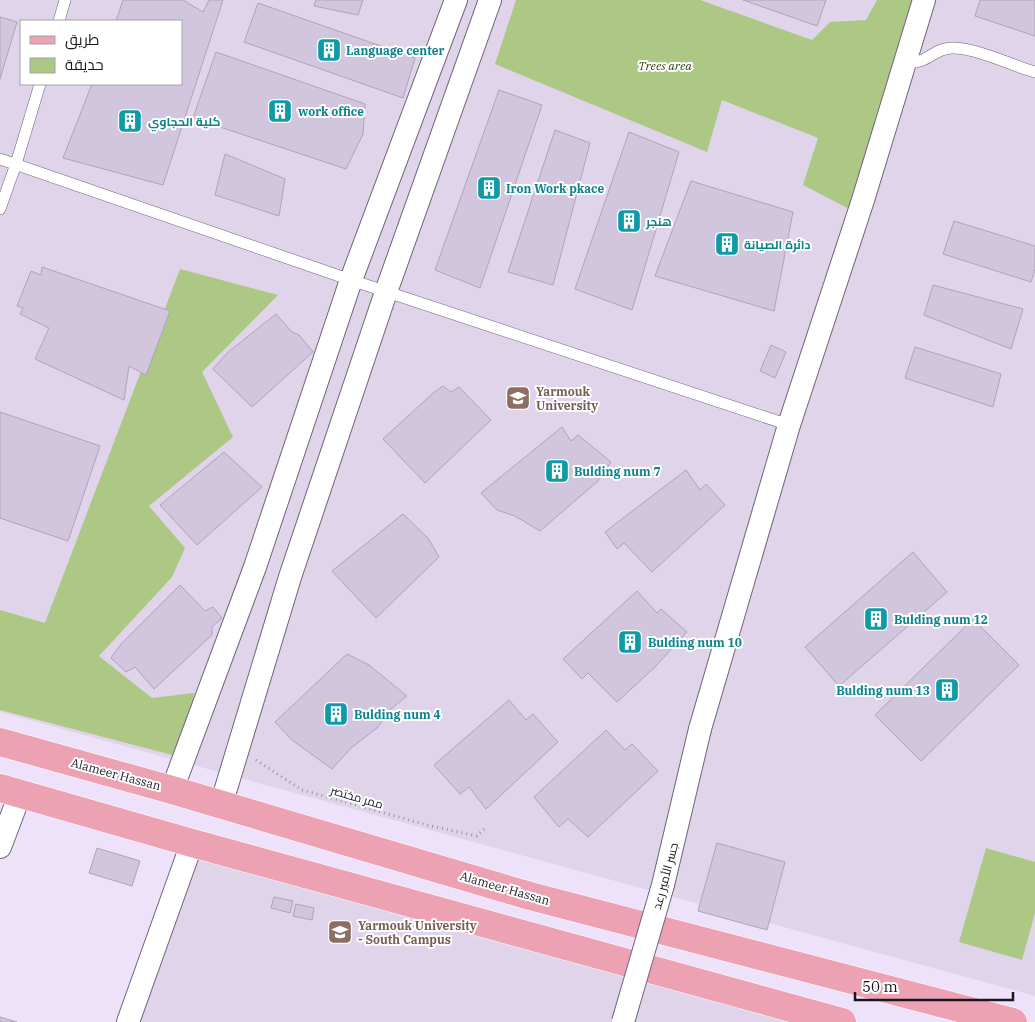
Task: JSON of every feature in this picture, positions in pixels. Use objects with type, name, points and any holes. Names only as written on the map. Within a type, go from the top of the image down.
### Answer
[{"type":"main road","name":"Alameer Hassan","points":[[0,742],[172,790],[530,896],[1013,1022]]},
{"type":"main road","points":[[10,791],[842,1022]]},
{"type":"street","points":[[172,790],[255,567],[350,280],[456,0]]},
{"type":"street","points":[[221,805],[290,577],[386,292],[490,0]]},
{"type":"street","name":"جسر الأمير رعد","points":[[623,1022],[663,885],[700,728],[789,425],[863,200],[924,0]]},
{"type":"street","points":[[404,135],[438,149]]},
{"type":"street","points":[[255,567],[290,577]]},
{"type":"street","points":[[0,847],[10,791]]},
{"type":"street","points":[[128,1022],[192,843]]},
{"type":"lane","points":[[59,20],[65,0]]},
{"type":"lane","points":[[905,62],[915,64],[941,50],[951,48],[996,59],[1035,72]]},
{"type":"lane","points":[[0,209],[16,164],[40,85]]},
{"type":"lane","points":[[0,159],[350,280],[789,425]]},
{"type":"path","name":"ممر مختصر","points":[[250,754],[254,760],[302,790],[431,826],[477,836],[485,828]]},
{"type":"shaded area","name":"Yarmouk University","points":[[0,0],[1035,0],[1035,996],[0,712]]},
{"type":"shaded area","name":"Yarmouk University - South Campus","points":[[192,843],[850,1022],[128,1022]]},
{"type":"green space","name":"Trees area","points":[[516,0],[700,0],[812,40],[830,22],[866,20],[877,0],[916,0],[855,212],[803,185],[818,138],[722,100],[707,152],[495,64]]},
{"type":"green space","points":[[180,269],[278,295],[202,372],[233,437],[149,506],[185,548],[172,577],[99,656],[152,698],[194,693],[184,758],[0,710],[0,610],[45,623]]},
{"type":"green space","points":[[986,848],[1035,862],[1035,913],[1022,960],[959,942]]},
{"type":"building","name":"كلية الحجاوي","points":[[123,0],[183,0],[203,12],[209,0],[223,0],[163,185],[63,158],[92,85],[182,85],[182,20],[116,20]]},
{"type":"building","points":[[316,0],[363,0],[358,15],[314,6]]},
{"type":"building","points":[[743,0],[826,0],[817,26]]},
{"type":"building","points":[[980,0],[1035,0],[1035,36],[975,16]]},
{"type":"building","name":"Language center","points":[[258,3],[415,58],[403,98],[244,42]]},
{"type":"building","points":[[0,17],[17,22],[0,79]]},
{"type":"building","name":"work office","points":[[216,52],[365,104],[363,134],[346,169],[193,118]]},
{"type":"building","name":"Iron Work pkace","points":[[499,90],[542,105],[480,288],[435,270]]},
{"type":"building","points":[[555,130],[590,143],[553,285],[508,272]]},
{"type":"building","name":"هنجر","points":[[629,132],[679,152],[632,310],[575,289]]},
{"type":"building","points":[[225,154],[285,179],[279,216],[215,195]]},
{"type":"building","name":"دائرة الصيانة","points":[[691,181],[793,212],[774,311],[655,276]]},
{"type":"building","points":[[954,221],[1035,246],[1035,269],[1031,282],[943,254]]},
{"type":"building","points":[[42,267],[170,311],[146,375],[129,366],[124,400],[35,359],[49,328],[20,314],[23,308],[17,306],[31,271],[41,275]]},
{"type":"building","points":[[933,285],[1023,309],[1011,349],[924,315]]},
{"type":"building","points":[[276,314],[292,332],[299,335],[313,352],[252,407],[213,369],[227,353]]},
{"type":"building","points":[[771,345],[786,352],[775,378],[760,371]]},
{"type":"building","points":[[915,347],[1001,374],[993,407],[905,378]]},
{"type":"building","points":[[443,386],[451,392],[459,387],[491,420],[425,483],[383,439]]},
{"type":"building","points":[[0,412],[100,446],[68,541],[0,518]]},
{"type":"building","name":"Bulding num 7","points":[[562,427],[571,441],[578,435],[611,462],[598,481],[540,531],[515,516],[497,510],[481,493]]},
{"type":"building","points":[[224,452],[262,487],[197,545],[160,505]]},
{"type":"building","points":[[686,470],[700,490],[706,484],[725,505],[652,572],[624,543],[617,549],[605,532]]},
{"type":"building","points":[[403,514],[428,538],[439,557],[376,618],[332,571]]},
{"type":"building","name":"Bulding num 12","points":[[913,552],[947,592],[839,686],[805,647]]},
{"type":"building","points":[[180,585],[205,611],[213,607],[222,618],[212,627],[212,635],[154,689],[135,667],[126,672],[111,658],[121,644]]},
{"type":"building","name":"Bulding num 10","points":[[637,591],[657,613],[661,609],[687,632],[655,667],[617,702],[588,673],[582,679],[563,659]]},
{"type":"building","name":"Bulding num 13","points":[[973,619],[1019,665],[921,761],[875,715]]},
{"type":"building","name":"Bulding num 4","points":[[347,654],[369,665],[407,696],[391,709],[377,728],[351,748],[332,769],[292,740],[275,722]]},
{"type":"building","points":[[509,700],[526,720],[533,714],[558,742],[486,809],[469,787],[460,794],[434,765]]},
{"type":"building","points":[[606,730],[625,750],[632,744],[658,771],[588,837],[568,819],[559,827],[534,797]]},
{"type":"building","points":[[717,843],[785,862],[767,930],[698,911]]},
{"type":"building","points":[[97,848],[140,861],[132,886],[89,873]]},
{"type":"building","points":[[274,897],[293,901],[290,913],[271,908]]},
{"type":"building","points":[[296,904],[314,908],[312,920],[293,916]]},
{"type":"building","points":[[0,1017],[17,1022],[0,1022]]},
{"type":"place","name":"Language center","points":[[329,50]]},
{"type":"place","name":"work office","points":[[280,111]]},
{"type":"place","name":"كلية الحجاوي","points":[[130,121]]},
{"type":"place","name":"Iron Work pkace","points":[[489,188]]},
{"type":"place","name":"هنجر","points":[[629,221]]},
{"type":"place","name":"دائرة الصيانة","points":[[727,244]]},
{"type":"place","name":"Yarmouk University","points":[[518,398]]},
{"type":"place","name":"Bulding num 7","points":[[557,471]]},
{"type":"place","name":"Bulding num 12","points":[[876,619]]},
{"type":"place","name":"Bulding num 10","points":[[630,642]]},
{"type":"place","name":"Bulding num 13","points":[[947,690]]},
{"type":"place","name":"Bulding num 4","points":[[336,714]]},
{"type":"place","name":"Yarmouk University - South Campus","points":[[340,932]]}]
